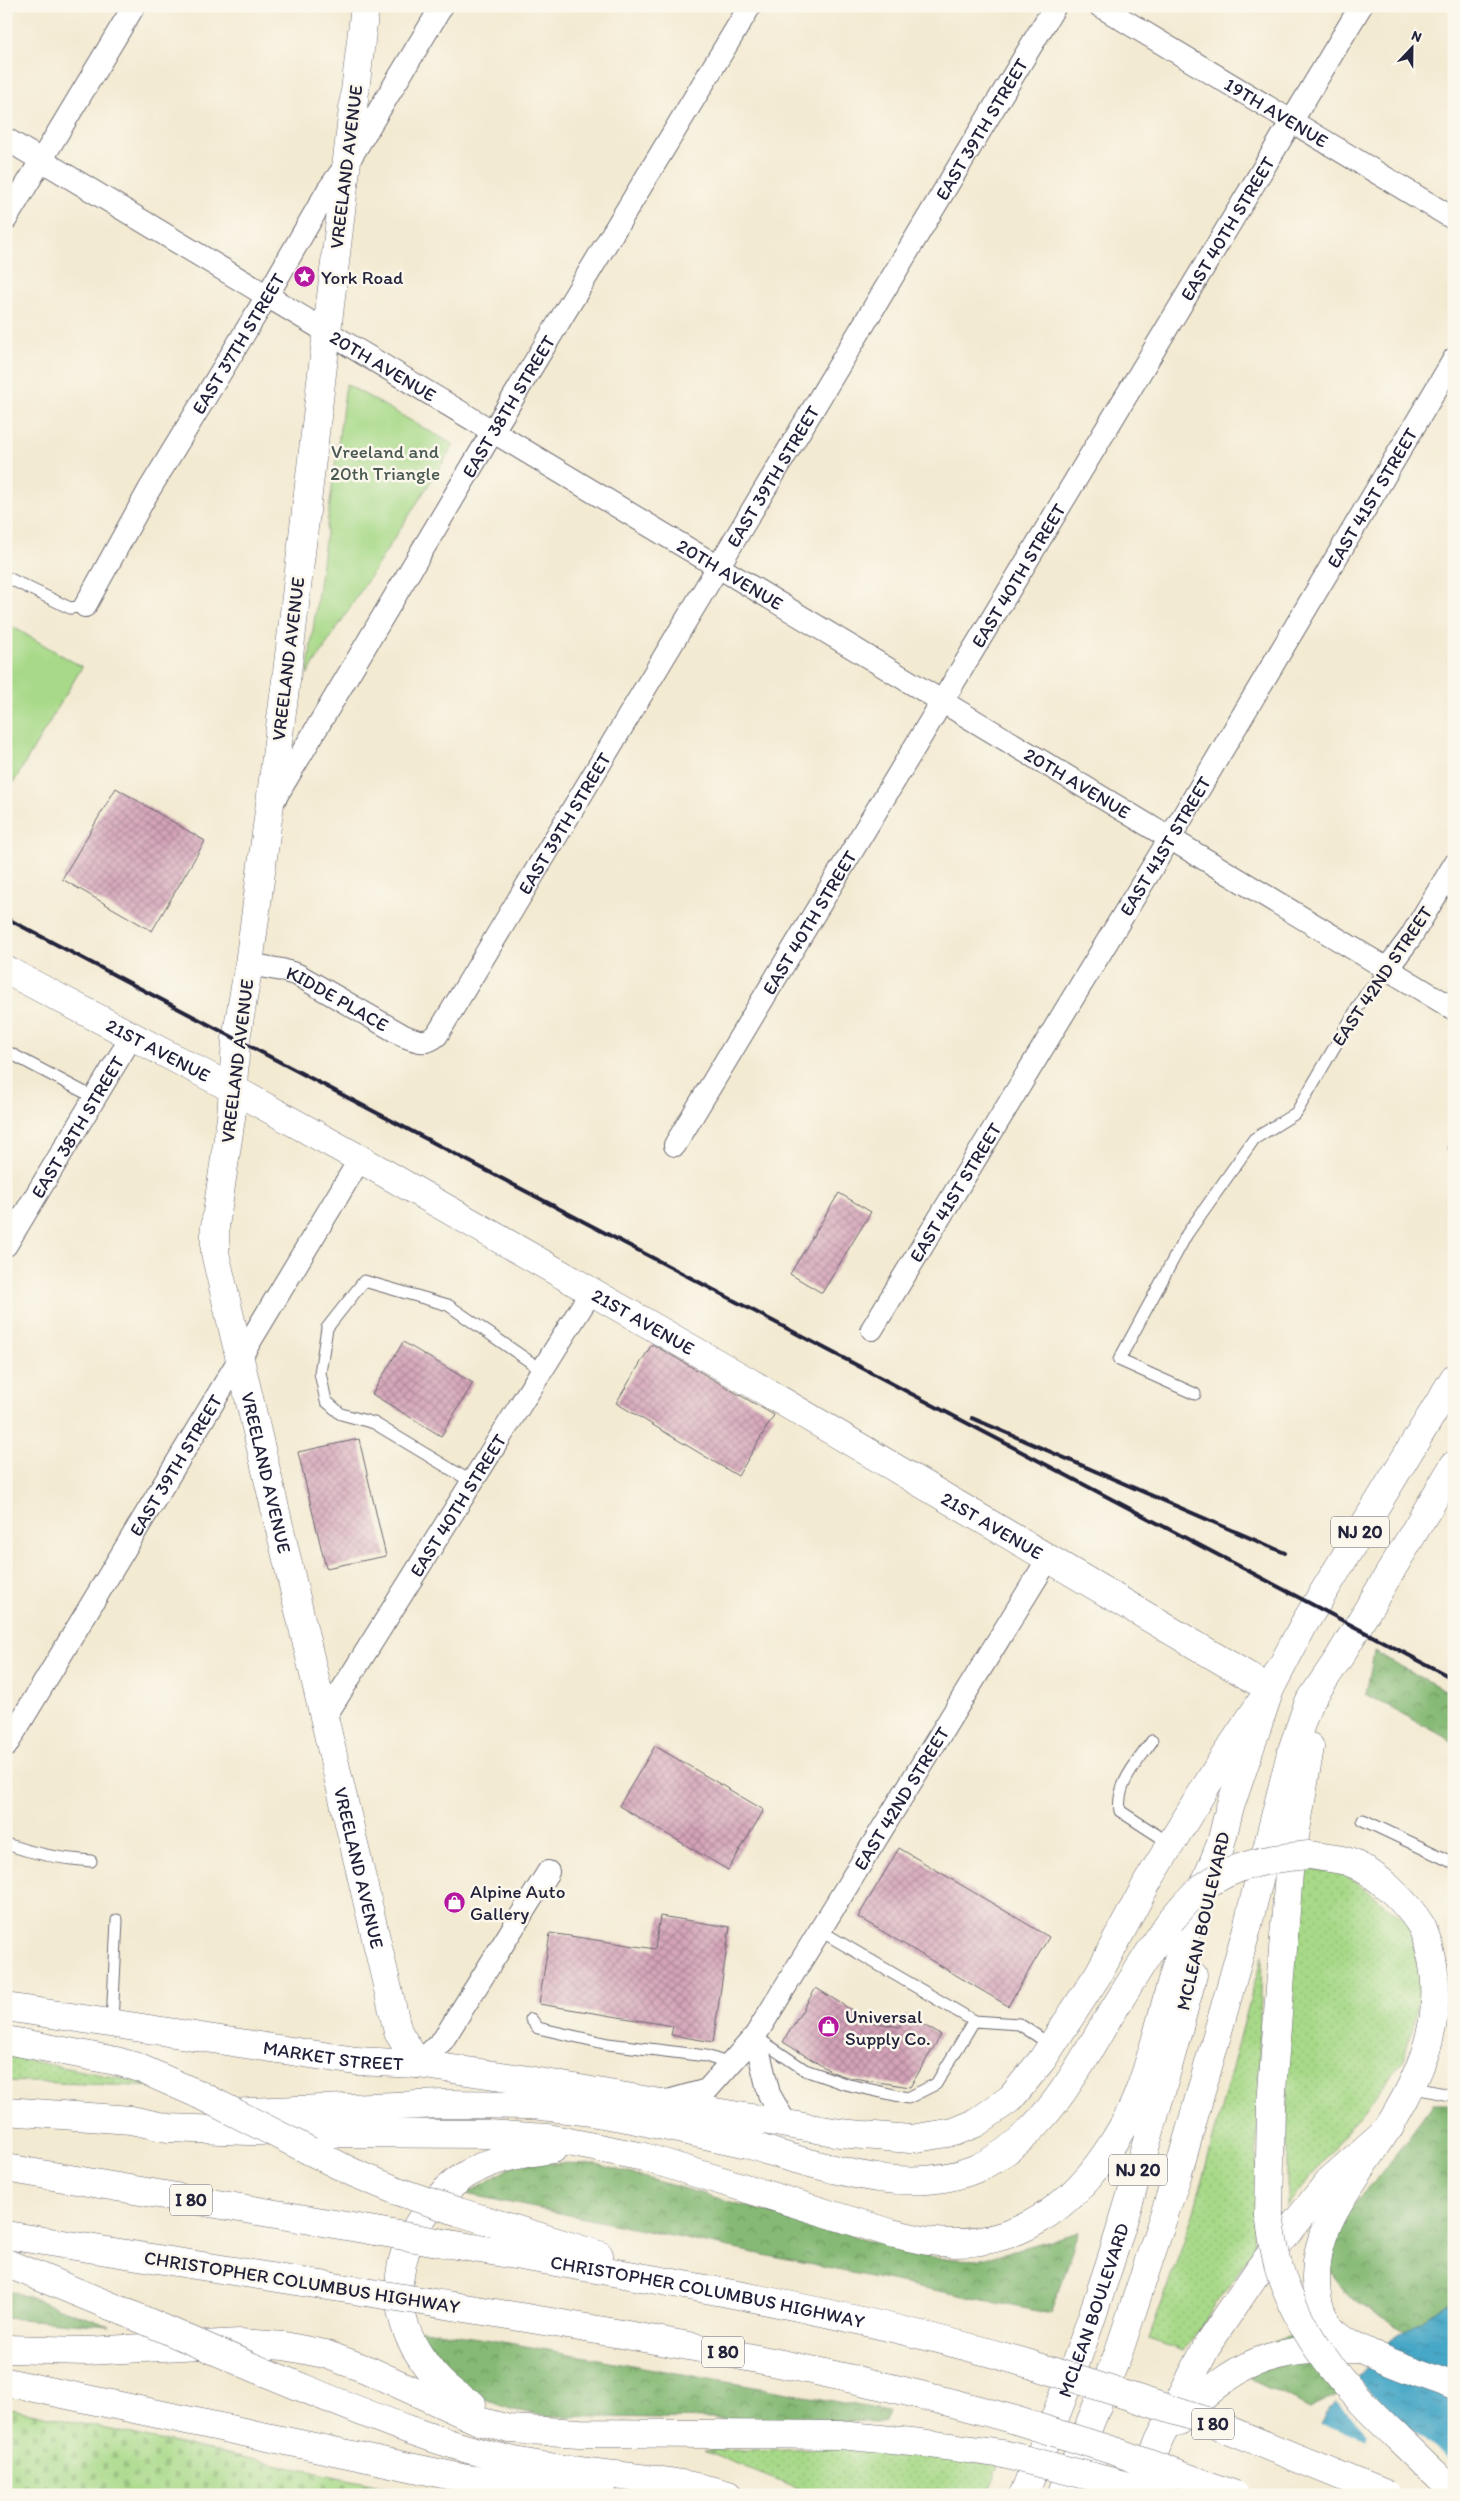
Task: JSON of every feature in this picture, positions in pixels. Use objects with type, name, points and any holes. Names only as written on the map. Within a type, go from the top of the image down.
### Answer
[{"type":"main road","name":"VREELAND AVENUE","points":[[365,6],[269,808],[249,964],[236,1039],[231,1118],[215,1226],[215,1253],[241,1357],[398,2032],[418,2064]]},
{"type":"main road","name":"21ST AVENUE","points":[[6,970],[233,1088],[360,1160],[754,1385],[1270,1689]]},
{"type":"main road","name":"MCLEAN BOULEVARD","points":[[1023,2495],[1077,2359],[1150,2132],[1206,1925],[1219,1848],[1248,1752],[1270,1689],[1304,1624],[1454,1378]]},
{"type":"main road","name":"MCLEAN BOULEVARD","points":[[1061,2495],[1118,2354],[1154,2249],[1200,2098],[1246,1932],[1291,1753],[1308,1704],[1340,1656],[1454,1465]]},
{"type":"main road","points":[[1340,1656],[1314,1730],[1289,1872],[1271,2104],[1269,2215],[1279,2268],[1296,2314],[1323,2357],[1355,2397],[1454,2492]]},
{"type":"main road","name":"MARKET STREET","points":[[6,2007],[356,2061],[418,2064],[522,2079],[786,2124],[889,2139],[910,2139],[954,2132],[976,2123],[1011,2098],[1027,2081],[1099,1973],[1171,1844],[1222,1760],[1270,1689]]},
{"type":"main road","points":[[6,2110],[132,2120],[168,2128],[306,2133],[488,2134],[548,2138],[644,2157],[892,2233],[929,2241],[971,2242],[1010,2234],[1046,2217],[1070,2198],[1092,2174],[1117,2137],[1139,2093],[1183,1941],[1219,1848]]},
{"type":"main road","points":[[132,2120],[166,2115],[488,2104],[584,2111],[743,2143],[858,2176],[895,2181],[937,2178],[973,2170],[1010,2149],[1040,2121],[1068,2086],[1148,1953],[1171,1920],[1202,1887],[1235,1869],[1271,1858],[1309,1854],[1347,1862],[1386,1885],[1413,1913],[1432,1944],[1443,1982],[1441,2021],[1431,2054],[1415,2088],[1337,2203],[1322,2235],[1315,2267],[1316,2295],[1327,2323],[1357,2348],[1454,2386]]},
{"type":"main road","points":[[6,2040],[116,2061],[137,2067],[200,2095],[354,2173],[400,2192],[459,2212],[721,2291]]},
{"type":"main road","points":[[661,2103],[743,2143]]},
{"type":"main road","points":[[1139,2495],[1159,2440],[1208,2344],[1259,2269],[1330,2181],[1390,2127]]},
{"type":"main road","points":[[533,2430],[508,2421],[465,2401],[434,2376],[406,2332],[400,2304],[399,2279],[404,2250],[417,2223],[433,2202],[458,2180],[488,2163],[524,2153],[555,2149],[605,2149]]},
{"type":"main road","name":"CHRISTOPHER COLUMBUS HIGHWAY","points":[[6,2168],[721,2291],[915,2332],[1033,2365],[1206,2422],[1388,2495]]},
{"type":"main road","name":"CHRISTOPHER COLUMBUS HIGHWAY","points":[[6,2235],[641,2337],[790,2365],[886,2386],[1015,2420],[1114,2451],[1235,2495]]},
{"type":"main road","points":[[6,2263],[416,2434],[464,2449],[567,2470],[677,2482],[728,2495]]},
{"type":"main road","points":[[6,2349],[86,2351],[240,2343],[284,2346],[325,2354],[368,2370],[480,2421],[509,2429],[580,2433],[840,2436],[922,2443],[1003,2454],[1164,2495]]},
{"type":"main road","points":[[1159,2440],[1219,2382],[1248,2364],[1276,2354],[1314,2348],[1357,2348]]},
{"type":"main road","points":[[1084,2495],[1118,2354]]},
{"type":"main road","points":[[6,2382],[462,2478],[602,2495]]},
{"type":"street","points":[[6,219],[134,6]]},
{"type":"street","name":"EAST 37TH STREET","points":[[85,606],[149,490],[267,296],[328,190],[346,165],[442,6]]},
{"type":"street","name":"EAST 38TH STREET","points":[[269,808],[750,6]]},
{"type":"street","name":"EAST 39TH STREET","points":[[422,1042],[431,1040],[446,1022],[1055,6]]},
{"type":"street","name":"19TH AVENUE","points":[[1100,6],[1454,219]]},
{"type":"street","name":"EAST 40TH STREET","points":[[675,1145],[1361,6]]},
{"type":"street","name":"20TH AVENUE","points":[[6,139],[1454,1009]]},
{"type":"street","name":"EAST 41ST STREET","points":[[872,1330],[1170,838],[1454,359]]},
{"type":"street","name":"EAST 42ND STREET","points":[[1387,969],[1410,938],[1454,865]]},
{"type":"street","name":"KIDDE PLACE","points":[[249,964],[298,975],[404,1036],[422,1042]]},
{"type":"street","name":"EAST 38TH STREET","points":[[6,1245],[132,1036]]},
{"type":"street","name":"EAST 39TH STREET","points":[[6,1746],[360,1160]]},
{"type":"street","name":"EAST 40TH STREET","points":[[325,1717],[591,1292]]},
{"type":"street","name":"EAST 42ND STREET","points":[[661,2103],[707,2090],[755,2036],[1048,1559]]},
{"type":"street","points":[[418,2064],[443,2040],[548,1872]]},
{"type":"street","points":[[755,2036],[769,2094],[786,2124]]},
{"type":"lane","points":[[6,577],[70,608],[85,606]]},
{"type":"lane","name":"EAST 42ND STREET","points":[[1195,1394],[1119,1360],[1187,1234],[1254,1139],[1296,1113],[1366,993],[1387,969]]},
{"type":"lane","points":[[6,1051],[95,1098]]},
{"type":"lane","points":[[472,1482],[374,1423],[341,1414],[326,1401],[320,1373],[327,1328],[364,1281],[448,1305],[542,1370]]},
{"type":"lane","points":[[1152,1741],[1120,1788],[1118,1800],[1120,1811],[1171,1844]]},
{"type":"lane","points":[[1363,1820],[1454,1862]]},
{"type":"lane","points":[[6,1844],[34,1853],[68,1860],[92,1861]]},
{"type":"lane","points":[[112,2024],[117,1920]]},
{"type":"lane","points":[[819,1930],[974,2021],[1019,2024],[1051,2045]]},
{"type":"lane","points":[[531,2019],[538,2028],[608,2044],[706,2056],[730,2064]]},
{"type":"lane","points":[[755,2036],[805,2070],[845,2084],[908,2098],[936,2084],[974,2021]]},
{"type":"lane","points":[[1415,2088],[1454,2096]]},
{"type":"green space","name":"Vreeland and 20th Triangle","points":[[346,384],[454,445],[307,675]]},
{"type":"green space","points":[[6,623],[82,667],[6,795]]},
{"type":"green space","points":[[1374,1652],[1454,1695],[1454,1742],[1366,1694]]},
{"type":"green space","points":[[1298,1865],[1346,1875],[1408,1921],[1423,1985],[1403,2061],[1287,2206],[1287,2017]]},
{"type":"green space","points":[[1262,1955],[1254,2249],[1184,2351],[1149,2339],[1192,2218]]},
{"type":"green space","points":[[6,2056],[164,2087],[6,2081]]},
{"type":"green space","points":[[1433,2104],[1454,2104],[1454,2299],[1406,2330],[1352,2300],[1328,2270],[1345,2212],[1378,2178]]},
{"type":"green space","points":[[519,2162],[596,2164],[932,2258],[979,2260],[1079,2232],[1051,2314],[467,2194]]},
{"type":"green space","points":[[6,2289],[110,2326],[6,2318]]},
{"type":"green space","points":[[417,2329],[492,2340],[888,2411],[885,2422],[548,2416],[525,2412],[507,2408],[487,2400],[462,2385],[442,2366]]},
{"type":"green space","points":[[1296,2334],[1341,2392],[1311,2408],[1251,2380],[1243,2353]]},
{"type":"green space","points":[[6,2408],[424,2495],[6,2495]]},
{"type":"green space","points":[[873,2447],[999,2465],[985,2495],[802,2495],[791,2485],[704,2451]]},
{"type":"water","points":[[1454,2299],[1454,2495],[1280,2495],[1327,2413],[1392,2339]]},
{"type":"pier","points":[[1355,2378],[1406,2426],[1454,2463],[1454,2495],[1278,2495],[1318,2423],[1366,2439],[1368,2434],[1336,2400]]},
{"type":"building","points":[[116,788],[205,841],[152,931],[62,879]]},
{"type":"building","points":[[839,1193],[871,1212],[822,1293],[790,1274]]},
{"type":"building","points":[[403,1342],[473,1383],[441,1436],[372,1394]]},
{"type":"building","points":[[652,1344],[774,1415],[738,1476],[616,1403]]},
{"type":"building","points":[[359,1439],[386,1556],[326,1568],[298,1452]]},
{"type":"building","points":[[655,1746],[764,1810],[728,1870],[619,1806]]},
{"type":"building","points":[[899,1848],[1049,1937],[1008,2006],[858,1917]]},
{"type":"building","points":[[660,1916],[730,1927],[713,2042],[671,2035],[673,2026],[539,2004],[550,1933],[655,1949]]},
{"type":"building","points":[[816,1988],[871,2022],[899,2027],[906,2015],[941,2035],[910,2087],[847,2077],[832,2072],[783,2042]]},
{"type":"railway","points":[[6,918],[1454,1679]]},
{"type":"railway","points":[[972,1418],[1285,1553]]},
{"type":"place","name":"York Road","points":[[305,277]]},
{"type":"place","name":"Alpine Auto Gallery","points":[[454,1902]]},
{"type":"place","name":"Universal Supply Co.","points":[[829,2027]]}]
